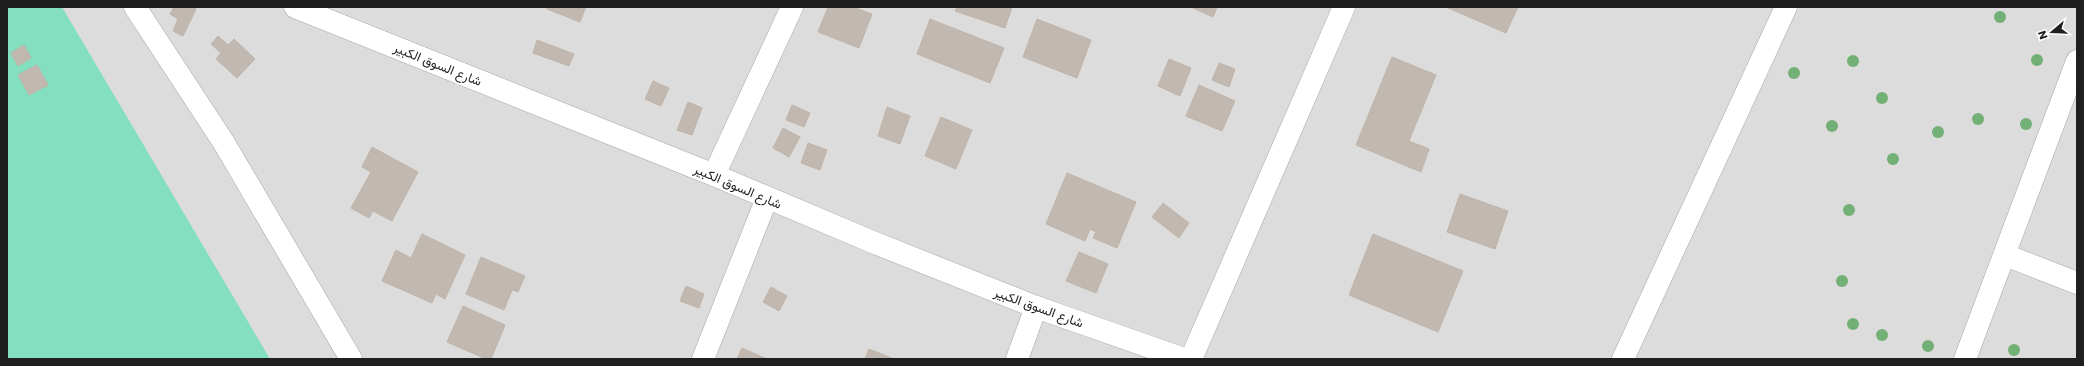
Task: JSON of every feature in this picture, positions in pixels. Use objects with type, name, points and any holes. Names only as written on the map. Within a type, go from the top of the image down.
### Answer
[{"type":"street","points":[[135,7],[224,143],[351,359]]},
{"type":"street","name":"شارع السوق الكبير","points":[[295,7],[714,175],[1036,307],[1184,359]]},
{"type":"street","points":[[714,175],[792,7]]},
{"type":"street","points":[[1191,359],[1344,7]]},
{"type":"street","points":[[1623,359],[1786,7]]},
{"type":"street","points":[[1965,359],[2077,62]]},
{"type":"street","points":[[703,359],[767,198]]},
{"type":"street","points":[[2005,255],[2077,283]]},
{"type":"street","points":[[1016,359],[1036,307]]},
{"type":"shaded area","points":[[7,7],[2077,7],[2077,359],[7,359]]},
{"type":"green space","points":[[7,7],[62,7],[270,359],[7,359]]},
{"type":"building","points":[[174,7],[193,7],[196,9],[183,36],[173,31],[178,19],[170,14]]},
{"type":"building","points":[[548,7],[586,7],[580,22],[547,9]]},
{"type":"building","points":[[828,7],[853,7],[872,14],[859,48],[818,32]]},
{"type":"building","points":[[957,7],[1012,7],[1005,28],[955,11]]},
{"type":"building","points":[[1191,7],[1217,7],[1213,17]]},
{"type":"building","points":[[1446,7],[1518,7],[1506,33]]},
{"type":"building","points":[[930,19],[1004,48],[990,83],[917,54]]},
{"type":"building","points":[[1037,19],[1091,40],[1077,78],[1023,57]]},
{"type":"building","points":[[218,36],[228,45],[234,39],[255,59],[237,78],[216,59],[221,53],[211,44]]},
{"type":"building","points":[[537,40],[574,54],[569,66],[533,53]]},
{"type":"building","points":[[24,45],[31,58],[18,66],[11,53]]},
{"type":"building","points":[[1392,57],[1436,75],[1409,141],[1429,149],[1421,172],[1356,145]]},
{"type":"building","points":[[1169,59],[1191,68],[1180,96],[1158,86]]},
{"type":"building","points":[[1219,63],[1235,69],[1229,87],[1212,80]]},
{"type":"building","points":[[37,65],[48,85],[29,95],[18,75]]},
{"type":"building","points":[[653,81],[669,88],[661,106],[645,99]]},
{"type":"building","points":[[1199,85],[1235,101],[1222,131],[1186,116]]},
{"type":"building","points":[[688,102],[702,108],[692,135],[677,130]]},
{"type":"building","points":[[792,105],[810,113],[804,127],[786,120]]},
{"type":"building","points":[[887,107],[910,116],[900,144],[878,136]]},
{"type":"building","points":[[941,117],[972,130],[956,169],[925,156]]},
{"type":"building","points":[[783,128],[800,137],[789,157],[773,148]]},
{"type":"building","points":[[808,143],[827,150],[820,170],[801,163]]},
{"type":"building","points":[[372,147],[418,172],[392,221],[373,211],[369,218],[351,208],[371,172],[362,167]]},
{"type":"building","points":[[1067,173],[1136,202],[1117,248],[1093,238],[1096,232],[1090,229],[1085,241],[1046,224]]},
{"type":"building","points":[[1460,194],[1508,211],[1495,249],[1447,232]]},
{"type":"building","points":[[1163,203],[1189,223],[1179,238],[1152,217]]},
{"type":"building","points":[[422,234],[465,255],[445,299],[436,294],[432,303],[382,281],[396,250],[411,258]]},
{"type":"building","points":[[1373,234],[1463,271],[1438,332],[1349,295]]},
{"type":"building","points":[[1079,252],[1108,264],[1096,293],[1066,281]]},
{"type":"building","points":[[481,257],[525,276],[518,292],[512,290],[504,310],[466,294]]},
{"type":"building","points":[[686,286],[704,294],[699,308],[680,301]]},
{"type":"building","points":[[771,287],[787,296],[779,311],[763,302]]},
{"type":"building","points":[[463,306],[505,325],[491,359],[486,359],[447,342]]},
{"type":"building","points":[[742,348],[767,359],[737,359]]},
{"type":"building","points":[[869,349],[894,359],[865,359]]}]
